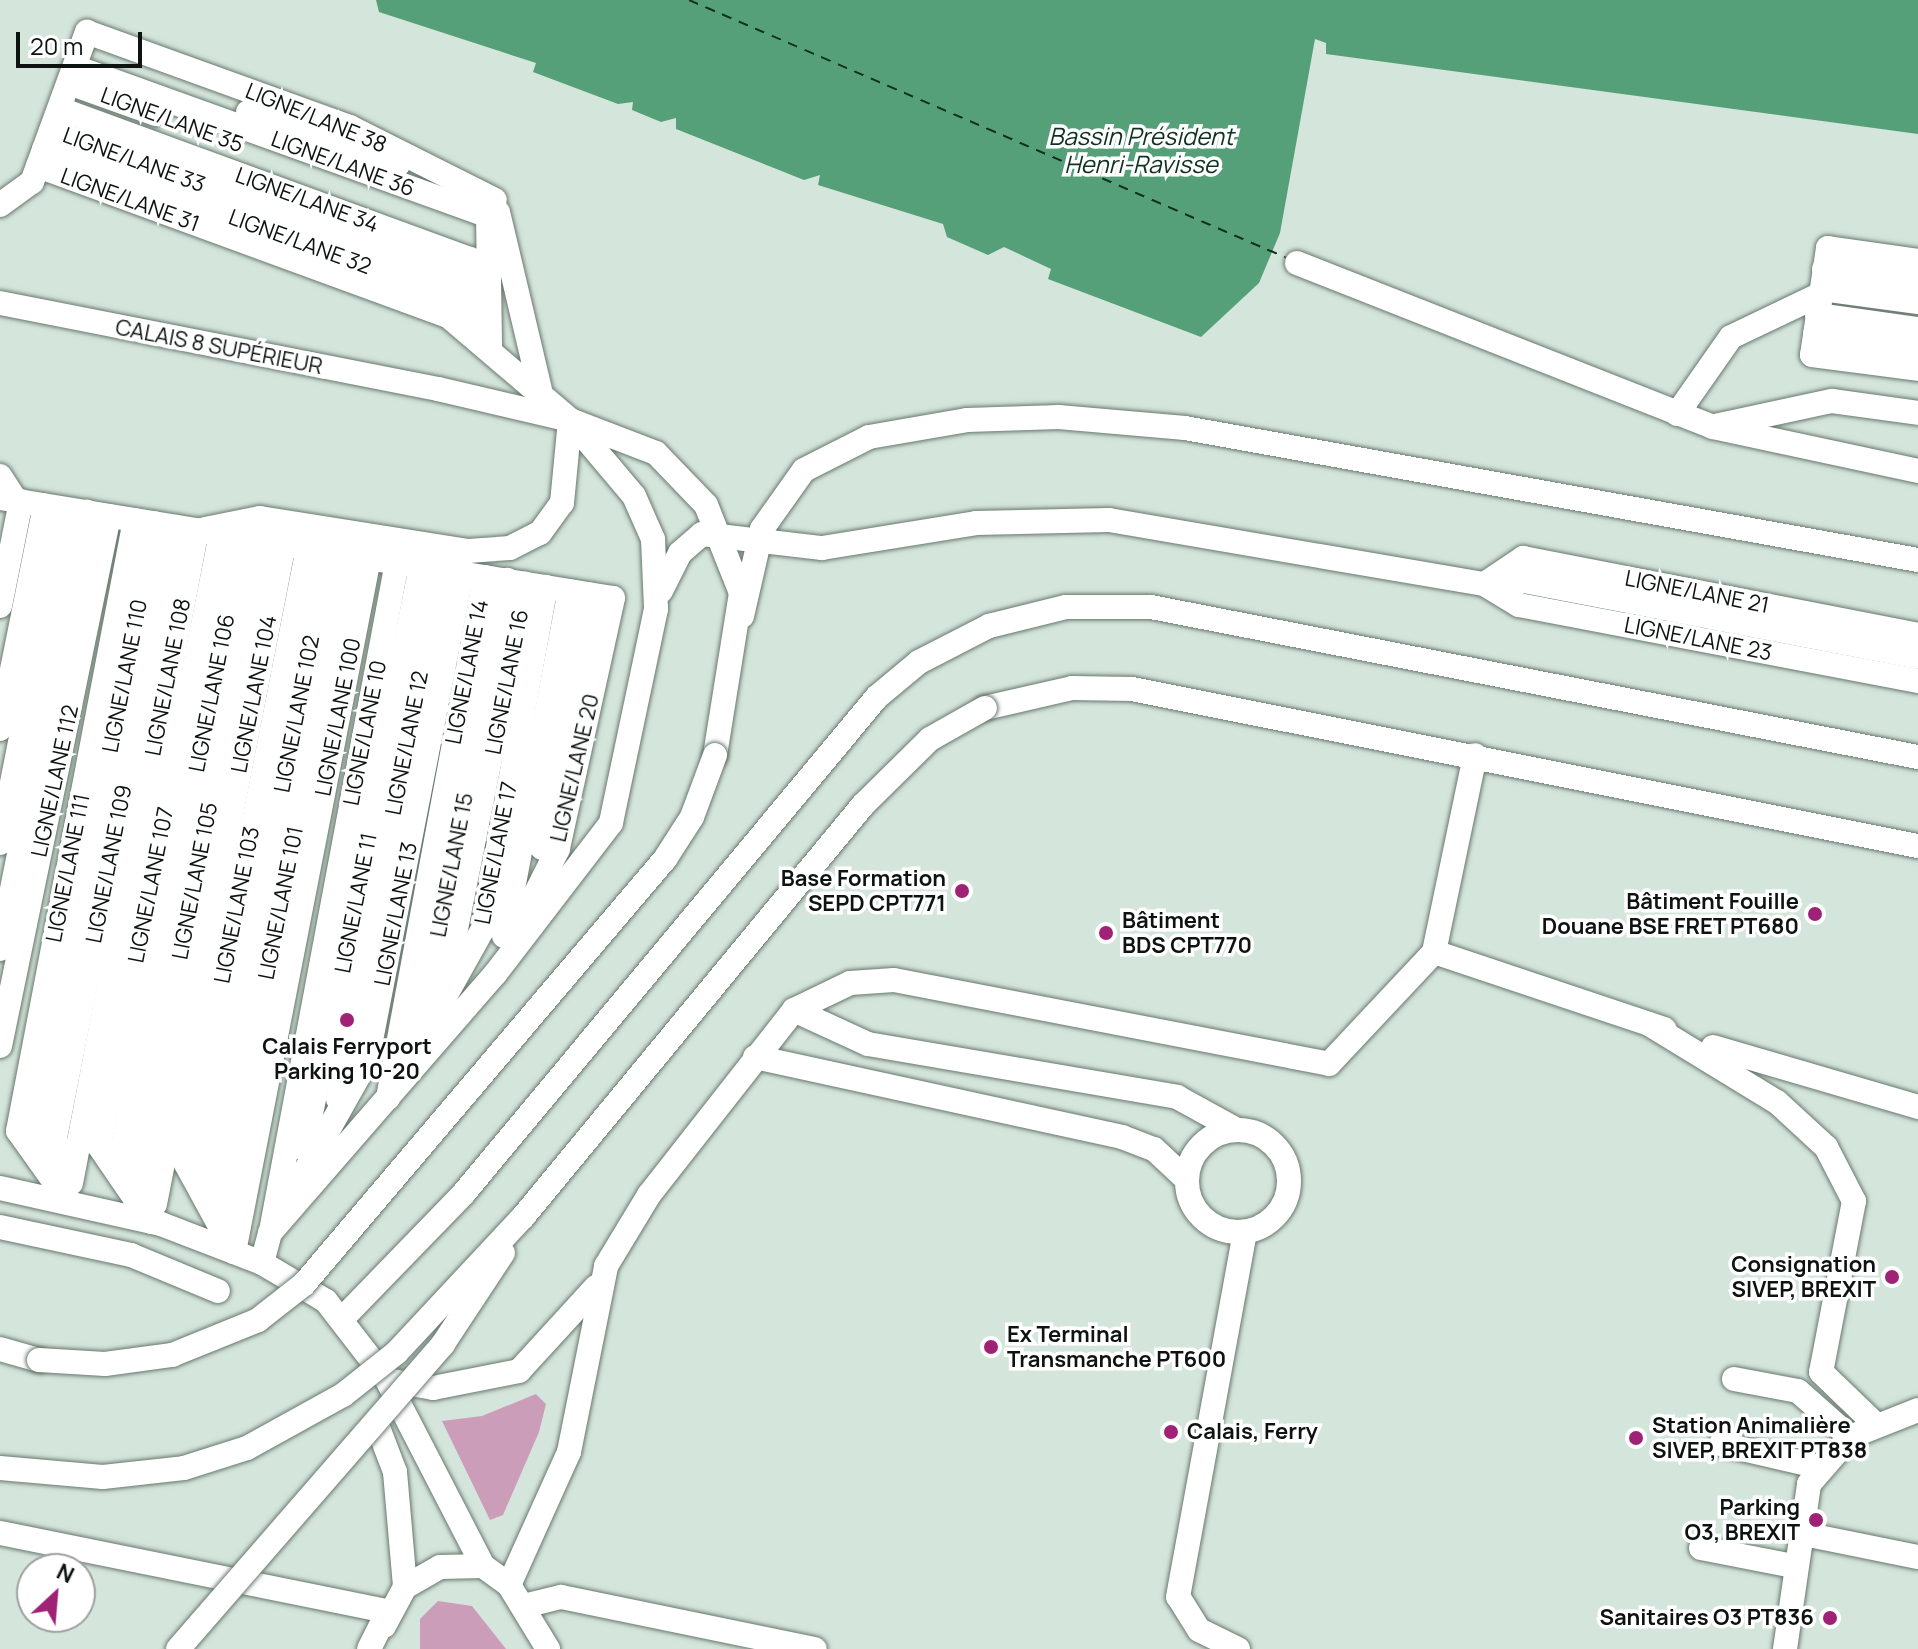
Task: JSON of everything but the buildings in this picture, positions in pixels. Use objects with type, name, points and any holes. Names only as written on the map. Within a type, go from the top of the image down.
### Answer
[{"type":"lane","points":[[0,205],[32,182],[78,59]]},
{"type":"lane","name":"LIGNE/LANE 38","points":[[78,59],[350,127],[495,200],[540,389]]},
{"type":"lane","name":"LIGNE/LANE 36","points":[[78,59],[488,216],[490,347]]},
{"type":"lane","name":"LIGNE/LANE 31","points":[[48,139],[448,316],[490,347]]},
{"type":"lane","name":"LIGNE/LANE 34","points":[[48,139],[470,259],[490,347]]},
{"type":"lane","name":"LIGNE/LANE 32","points":[[48,139],[455,299],[490,347]]},
{"type":"lane","points":[[1677,414],[1731,337],[1918,261]]},
{"type":"lane","points":[[1297,263],[1713,427],[1918,471]]},
{"type":"lane","points":[[1820,301],[1918,282]]},
{"type":"lane","points":[[1820,301],[1918,302]]},
{"type":"lane","points":[[1820,301],[1918,329]]},
{"type":"lane","points":[[1820,301],[1918,348]]},
{"type":"lane","points":[[1820,301],[1918,369]]},
{"type":"lane","name":"CALAIS 8 SUPÉRIEUR","points":[[0,303],[438,389],[570,420],[656,453],[699,496],[722,533],[742,616]]},
{"type":"lane","points":[[262,1263],[270,1233],[495,974],[611,823],[656,609],[657,560],[644,515],[570,420],[540,389],[490,347]]},
{"type":"lane","points":[[1713,427],[1832,401],[1918,413]]},
{"type":"lane","points":[[0,1351],[39,1360],[105,1364],[172,1355],[246,1326],[304,1284],[665,859],[692,817],[715,755],[758,540],[786,489],[841,446],[931,424],[1059,417],[1298,445],[1918,560]]},
{"type":"lane","points":[[248,538],[226,519],[260,518],[468,551],[510,548],[540,533],[562,503],[570,420]]},
{"type":"lane","points":[[35,502],[505,580],[495,974]]},
{"type":"lane","points":[[0,606],[35,502]]},
{"type":"lane","points":[[0,729],[35,502]]},
{"type":"lane","points":[[0,843],[35,502]]},
{"type":"lane","points":[[0,949],[35,502]]},
{"type":"lane","name":"LIGNE/LANE 112","points":[[0,1046],[35,502]]},
{"type":"lane","points":[[656,609],[687,545],[702,534],[722,533],[758,540],[845,547],[976,523],[1109,520],[1484,584],[1524,581],[1918,657]]},
{"type":"lane","name":"LIGNE/LANE 108","points":[[68,1201],[248,538]]},
{"type":"lane","name":"LIGNE/LANE 110","points":[[68,1201],[37,1134],[248,538]]},
{"type":"lane","name":"LIGNE/LANE 104","points":[[151,1222],[248,538]]},
{"type":"lane","name":"LIGNE/LANE 106","points":[[151,1222],[122,1151],[248,538]]},
{"type":"lane","name":"LIGNE/LANE 100","points":[[234,1252],[248,538]]},
{"type":"lane","name":"LIGNE/LANE 102","points":[[234,1252],[208,1168],[248,538]]},
{"type":"lane","name":"LIGNE/LANE 21","points":[[1484,584],[1523,558],[1918,635]]},
{"type":"lane","name":"LIGNE/LANE 20","points":[[495,974],[558,849],[505,580]]},
{"type":"lane","name":"LIGNE/LANE 14","points":[[388,1098],[505,580]]},
{"type":"lane","name":"LIGNE/LANE 16","points":[[388,1098],[454,956],[505,580]]},
{"type":"lane","name":"LIGNE/LANE 10","points":[[270,1233],[505,580]]},
{"type":"lane","name":"LIGNE/LANE 12","points":[[270,1233],[340,1095],[505,580]]},
{"type":"lane","name":"LIGNE/LANE 23","points":[[1484,584],[1519,605],[1918,681]]},
{"type":"lane","points":[[343,1318],[464,1193],[877,697],[919,662],[989,626],[1066,607],[1151,607],[1918,757]]},
{"type":"lane","points":[[0,1468],[147,1473],[214,1460],[280,1433],[397,1352],[523,1217],[863,805],[930,739],[985,708],[1072,688],[1132,689],[1475,755],[1918,846]]},
{"type":"lane","points":[[509,1585],[569,1452],[600,1282],[625,1230],[794,1010],[850,983],[894,980],[1329,1064],[1434,952],[1475,755]]},
{"type":"lane","points":[[1434,952],[1754,1062],[1918,1107]]},
{"type":"lane","points":[[794,1010],[868,1044],[1177,1097],[1237,1130],[1268,1139],[1289,1177],[1281,1209],[1245,1232],[1178,1597],[1199,1630],[1238,1649]]},
{"type":"lane","points":[[1649,1024],[1777,1102],[1826,1147],[1854,1201],[1821,1372],[1875,1424]]},
{"type":"lane","points":[[755,1057],[1122,1137],[1154,1149],[1186,1179],[1203,1219],[1245,1232]]},
{"type":"lane","points":[[1186,1179],[1206,1141],[1237,1130]]},
{"type":"lane","points":[[0,1188],[151,1222],[234,1252],[262,1263],[343,1318],[387,1380],[483,1566],[509,1585],[548,1649]]},
{"type":"lane","points":[[178,1649],[443,1344],[523,1217]]},
{"type":"lane","points":[[0,1227],[131,1255],[218,1291]]},
{"type":"lane","points":[[387,1380],[433,1388],[519,1371],[600,1282]]},
{"type":"lane","points":[[1734,1379],[1798,1391],[1850,1437]]},
{"type":"lane","points":[[1785,1649],[1799,1533],[1820,1467],[1850,1437],[1875,1424],[1918,1410]]},
{"type":"lane","points":[[379,1430],[395,1472],[405,1587]]},
{"type":"lane","points":[[1721,1444],[1820,1467]]},
{"type":"lane","points":[[0,1533],[388,1611]]},
{"type":"lane","points":[[1799,1533],[1918,1557]]},
{"type":"lane","points":[[1701,1548],[1793,1566]]},
{"type":"lane","points":[[369,1649],[388,1611],[405,1587],[440,1567],[483,1566]]},
{"type":"lane","points":[[524,1606],[561,1597],[815,1649]]},
{"type":"lane","points":[[385,1649],[388,1611]]},
{"type":"shaded area","points":[[536,1394],[546,1404],[539,1432],[503,1515],[490,1520],[442,1421],[482,1416]]},
{"type":"shaded area","points":[[438,1601],[472,1606],[506,1649],[420,1649],[420,1619]]},
{"type":"water","name":"Bassin Président Henri-Ravisse","points":[[376,0],[1918,0],[1918,134],[1326,54],[1326,43],[1315,39],[1280,233],[1259,283],[1201,337],[1048,279],[1051,269],[1004,247],[988,255],[947,237],[943,224],[818,185],[820,175],[804,180],[676,129],[676,118],[661,122],[632,110],[633,102],[618,104],[533,72],[536,63],[379,12]]},
{"type":"ferry route","points":[[689,0],[1287,258]]},
{"type":"place","name":"Base Formation SEPD CPT771","points":[[962,891]]},
{"type":"place","name":"Bâtiment Fouille Douane BSE FRET PT680","points":[[1815,914]]},
{"type":"place","name":"Bâtiment BDS CPT770","points":[[1106,933]]},
{"type":"place","name":"Calais Ferryport Parking 10-20","points":[[347,1020]]},
{"type":"place","name":"Consignation SIVEP, BREXIT","points":[[1892,1277]]},
{"type":"place","name":"Ex Terminal Transmanche PT600","points":[[991,1347]]},
{"type":"place","name":"Calais, Ferry","points":[[1171,1432]]},
{"type":"place","name":"Station Animalière SIVEP, BREXIT PT838","points":[[1636,1438]]},
{"type":"place","name":"Parking O3, BREXIT","points":[[1816,1520]]},
{"type":"place","name":"Sanitaires O3 PT836","points":[[1830,1618]]}]
